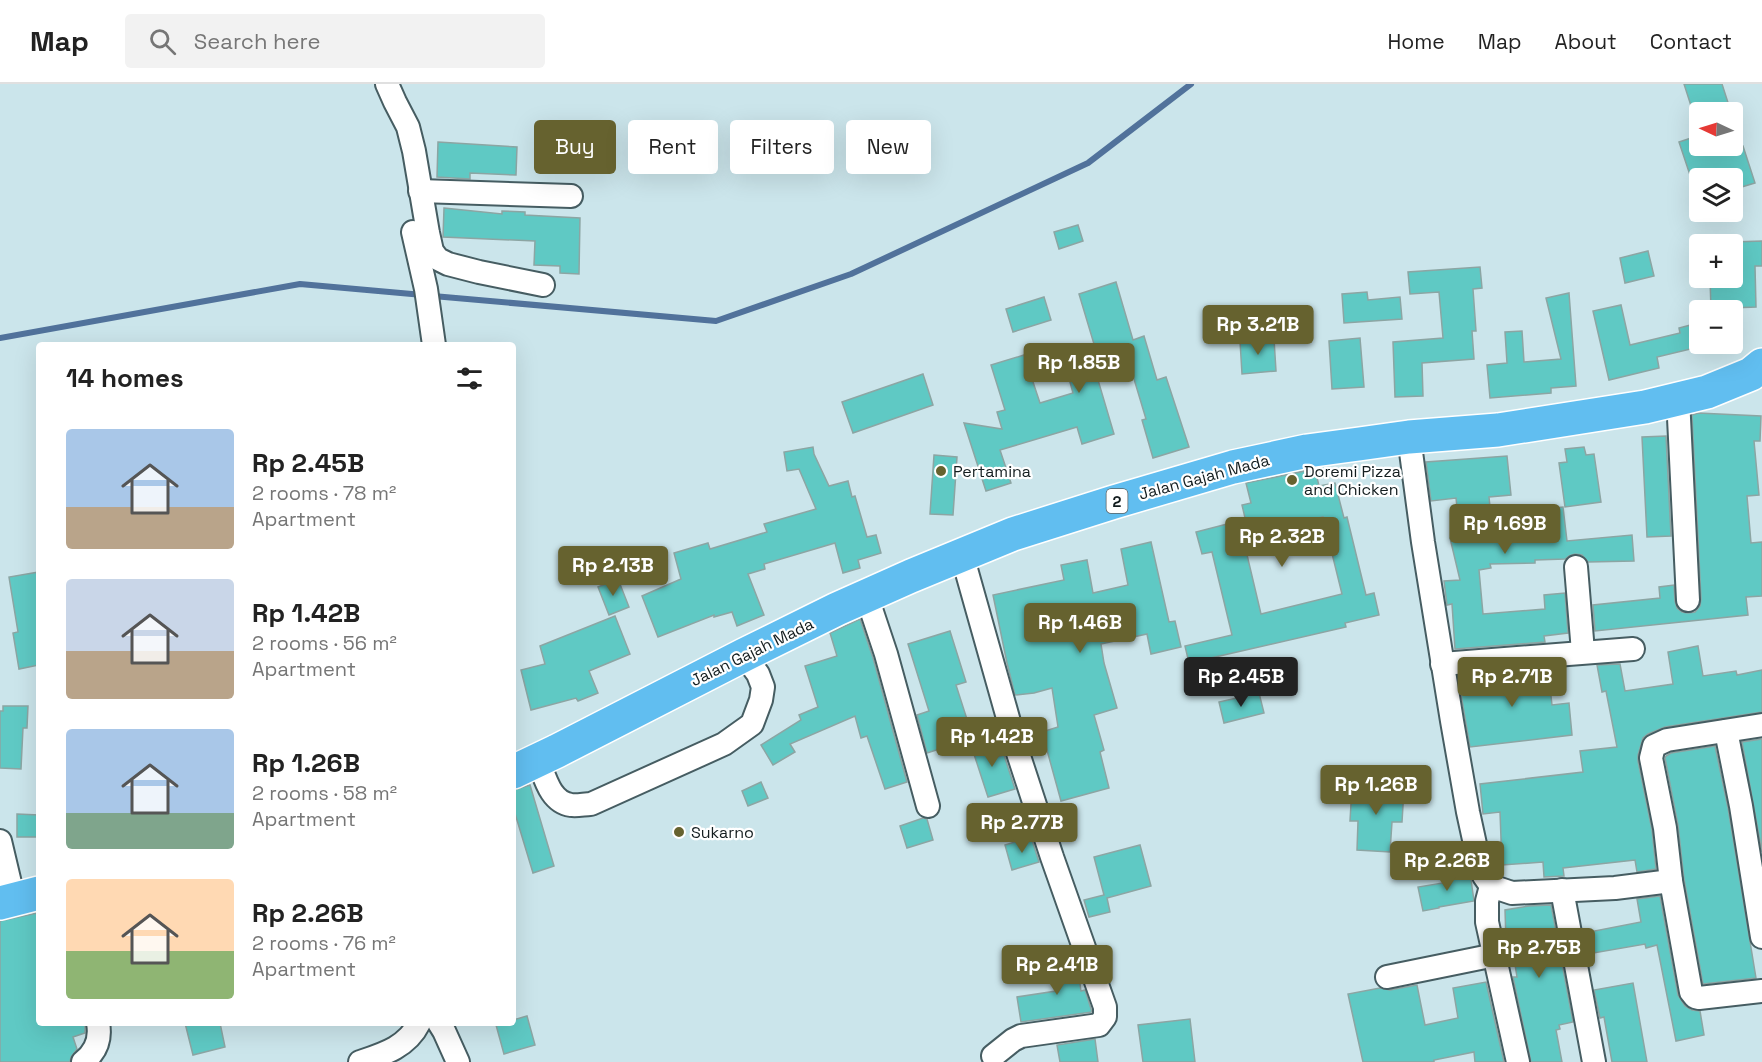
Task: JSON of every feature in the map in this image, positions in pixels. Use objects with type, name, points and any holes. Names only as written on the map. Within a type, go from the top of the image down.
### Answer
[{"type":"highway","name":"Jalan Gajah Mada","points":[[526,766],[837,609],[1013,534],[1233,467],[1307,451],[1409,437],[1541,425],[1645,407],[1707,392],[1758,375]]},
{"type":"street","points":[[390,91],[408,127],[432,251],[438,259],[479,272],[543,285]]},
{"type":"street","points":[[390,91],[402,171],[426,289],[434,342]]},
{"type":"street","points":[[420,191],[571,196]]},
{"type":"street","points":[[1678,398],[1688,600]]},
{"type":"street","points":[[1409,437],[1442,664],[1473,834],[1481,866],[1491,885],[1512,892],[1615,888],[1671,881]]},
{"type":"street","points":[[962,555],[1024,772],[1105,1007],[1105,1017],[1100,1025],[1022,1036],[1013,1040],[993,1056]]},
{"type":"street","points":[[1576,567],[1583,652]]},
{"type":"street","points":[[867,597],[886,654],[928,806]]},
{"type":"street","points":[[1442,664],[1634,649]]},
{"type":"street","points":[[526,766],[550,789],[557,800],[571,806],[591,804],[724,744],[752,724],[761,700],[763,687],[758,674],[744,655]]},
{"type":"street","points":[[1762,725],[1667,740],[1654,746],[1651,758],[1665,828],[1671,881],[1692,995],[1699,998],[1710,998],[1762,991]]},
{"type":"street","points":[[1726,731],[1741,806],[1762,937]]},
{"type":"street","points":[[0,841],[18,899]]},
{"type":"street","points":[[1491,885],[1486,910],[1487,922],[1518,1062]]},
{"type":"street","points":[[1562,890],[1594,1062]]},
{"type":"street","points":[[1387,977],[1495,955]]},
{"type":"street","points":[[83,1062],[96,1048],[98,1026]]},
{"type":"street","points":[[360,1062],[387,1053],[407,1041],[417,1026]]},
{"type":"street","points":[[441,1026],[458,1062]]},
{"type":"building","points":[[1684,84],[1722,84],[1728,102],[1690,102]]},
{"type":"building","points":[[1689,139],[1689,156],[1743,156],[1743,146],[1755,183],[1743,187],[1743,168],[1689,168],[1689,172],[1679,142]]},
{"type":"building","points":[[438,142],[517,147],[516,175],[470,173],[470,179],[437,177]]},
{"type":"building","points":[[444,208],[502,214],[502,211],[525,212],[525,215],[580,218],[579,274],[560,273],[560,266],[534,265],[535,241],[443,237]]},
{"type":"building","points":[[1078,225],[1083,241],[1059,249],[1054,232]]},
{"type":"building","points":[[1762,241],[1762,266],[1755,266],[1756,307],[1743,308],[1743,300],[1711,300],[1710,288],[1743,288],[1743,242]]},
{"type":"building","points":[[1648,251],[1654,276],[1625,283],[1620,258]]},
{"type":"building","points":[[1480,267],[1482,288],[1473,289],[1476,331],[1472,331],[1474,359],[1422,363],[1423,396],[1395,397],[1393,342],[1443,338],[1439,292],[1410,294],[1408,272]]},
{"type":"building","points":[[1116,282],[1133,340],[1144,336],[1157,380],[1166,377],[1189,447],[1153,458],[1142,420],[1146,419],[1131,369],[1098,380],[1114,434],[1082,444],[1077,427],[1000,450],[1011,483],[986,491],[964,423],[1002,429],[997,412],[1005,410],[991,365],[1024,355],[1040,403],[1073,393],[1065,364],[1097,354],[1079,294]]},
{"type":"building","points":[[1367,292],[1368,300],[1400,297],[1402,319],[1344,323],[1342,294]]},
{"type":"building","points":[[1569,293],[1576,386],[1551,388],[1551,393],[1490,398],[1487,365],[1507,363],[1505,332],[1522,331],[1524,362],[1561,359],[1546,298]]},
{"type":"building","points":[[1044,297],[1051,320],[1013,332],[1006,309]]},
{"type":"building","points":[[1621,305],[1630,345],[1680,333],[1679,328],[1689,325],[1689,349],[1657,357],[1659,368],[1609,380],[1593,311]]},
{"type":"building","points":[[1360,338],[1364,387],[1332,389],[1329,341]]},
{"type":"building","points":[[1274,339],[1276,371],[1242,374],[1240,341]]},
{"type":"building","points":[[923,374],[933,405],[853,433],[842,402]]},
{"type":"building","points":[[1698,413],[1761,416],[1760,441],[1754,441],[1759,495],[1747,496],[1751,543],[1762,542],[1762,596],[1746,597],[1748,615],[1595,631],[1593,605],[1660,598],[1659,587],[1674,585],[1677,608],[1682,612],[1695,612],[1700,606],[1692,415]]},
{"type":"building","points":[[1666,436],[1671,536],[1647,537],[1642,437]]},
{"type":"building","points":[[813,447],[829,486],[848,481],[852,497],[855,496],[867,537],[876,535],[881,553],[858,560],[860,568],[843,573],[835,543],[764,564],[765,569],[748,574],[764,615],[737,626],[732,612],[714,617],[714,615],[658,637],[642,596],[681,579],[674,553],[708,543],[710,549],[767,532],[764,524],[816,509],[799,469],[787,471],[784,452]]},
{"type":"building","points":[[1584,447],[1586,455],[1594,454],[1601,502],[1565,507],[1559,463],[1567,462],[1565,449]]},
{"type":"building","points":[[934,455],[957,457],[953,515],[930,514]]},
{"type":"building","points":[[1507,456],[1511,495],[1489,497],[1493,536],[1546,534],[1543,509],[1563,507],[1567,541],[1632,535],[1634,561],[1588,562],[1582,555],[1575,554],[1565,559],[1535,560],[1535,563],[1490,564],[1491,568],[1479,570],[1483,614],[1545,609],[1544,595],[1565,593],[1568,633],[1544,636],[1545,642],[1455,649],[1452,604],[1447,605],[1444,581],[1460,580],[1450,538],[1460,536],[1456,498],[1431,501],[1426,462]]},
{"type":"building","points":[[1315,469],[1319,486],[1335,483],[1344,518],[1347,517],[1366,595],[1374,593],[1379,615],[1345,623],[1346,627],[1189,663],[1185,646],[1232,635],[1212,552],[1202,554],[1196,532],[1239,521],[1261,614],[1342,594],[1323,517],[1249,535],[1242,505],[1251,503],[1246,483]]},
{"type":"building","points":[[1151,542],[1169,622],[1175,621],[1181,647],[1151,654],[1147,634],[1101,644],[1117,708],[1094,715],[1104,750],[1100,752],[1109,788],[1061,801],[1042,732],[1058,727],[1052,688],[1015,695],[993,595],[1064,580],[1061,565],[1087,560],[1093,593],[1128,585],[1121,549]]},
{"type":"building","points":[[36,572],[36,666],[19,669],[13,633],[18,632],[9,577]]},
{"type":"building","points":[[618,579],[629,607],[609,615],[598,587]]},
{"type":"building","points":[[615,616],[630,654],[589,671],[598,693],[578,701],[576,698],[531,710],[521,670],[545,664],[540,646]]},
{"type":"building","points":[[860,619],[907,782],[885,789],[867,736],[861,738],[855,716],[790,744],[795,752],[773,765],[761,745],[801,720],[799,715],[818,707],[805,666],[837,656],[830,633]]},
{"type":"building","points":[[950,631],[966,682],[956,685],[973,738],[927,753],[917,715],[929,711],[908,644]]},
{"type":"building","points":[[1698,646],[1703,676],[1736,671],[1737,675],[1762,670],[1762,712],[1665,727],[1643,738],[1638,761],[1652,830],[1656,869],[1637,872],[1635,860],[1563,868],[1564,876],[1544,877],[1543,862],[1502,865],[1500,812],[1483,814],[1480,784],[1583,772],[1580,751],[1617,747],[1606,691],[1602,692],[1597,665],[1620,664],[1625,691],[1673,684],[1668,652]]},
{"type":"building","points":[[1548,669],[1552,705],[1569,703],[1572,735],[1470,747],[1458,676]]},
{"type":"building","points":[[1259,693],[1264,713],[1224,723],[1219,702]]},
{"type":"building","points":[[3,706],[28,706],[27,728],[23,728],[21,769],[0,768],[0,711],[3,711]]},
{"type":"building","points":[[990,736],[997,757],[1004,755],[1015,789],[988,797],[970,742]]},
{"type":"building","points":[[1762,739],[1762,852],[1742,742]]},
{"type":"building","points":[[1715,746],[1728,808],[1756,978],[1703,984],[1665,758],[1671,753]]},
{"type":"building","points":[[761,782],[768,798],[748,806],[742,791]]},
{"type":"building","points":[[530,785],[554,866],[533,873],[516,817],[516,789]]},
{"type":"building","points":[[1352,787],[1404,789],[1402,822],[1392,822],[1390,852],[1357,850],[1358,821],[1350,821]]},
{"type":"building","points":[[17,814],[36,815],[36,837],[17,837]]},
{"type":"building","points":[[923,818],[927,819],[933,840],[907,848],[900,826]]},
{"type":"building","points":[[1031,837],[1039,862],[1012,870],[1005,845]]},
{"type":"building","points":[[1140,845],[1151,886],[1107,898],[1110,912],[1089,917],[1084,900],[1104,895],[1094,857]]},
{"type":"building","points":[[1468,871],[1474,901],[1423,911],[1418,887],[1443,883],[1442,876]]},
{"type":"building","points":[[1660,896],[1678,995],[1685,1006],[1700,1011],[1704,1035],[1676,1041],[1657,945],[1646,948],[1645,944],[1588,954],[1584,933],[1641,922],[1637,899]]},
{"type":"building","points":[[1551,905],[1573,1022],[1559,1025],[1560,1029],[1556,1030],[1562,1062],[1531,1062],[1513,977],[1517,977],[1511,940],[1506,941],[1505,910]]},
{"type":"building","points":[[36,913],[36,1026],[85,1026],[85,1033],[73,1037],[77,1049],[70,1062],[0,1062],[0,921]]},
{"type":"building","points":[[1074,959],[1081,991],[1085,990],[1092,1012],[1021,1022],[1017,997],[1056,991],[1052,962]]},
{"type":"building","points":[[1486,982],[1504,1062],[1475,1062],[1474,1052],[1434,1060],[1434,1062],[1363,1062],[1348,994],[1380,988],[1390,990],[1417,985],[1425,1025],[1458,1018],[1453,988]]},
{"type":"building","points":[[1633,983],[1647,1062],[1612,1062],[1604,1017],[1600,1018],[1594,990]]},
{"type":"building","points":[[527,1016],[535,1045],[504,1054],[496,1026],[516,1026],[516,1019]]},
{"type":"building","points":[[1190,1019],[1195,1062],[1143,1062],[1138,1025]]},
{"type":"building","points":[[186,1026],[221,1026],[225,1047],[193,1055]]},
{"type":"building","points":[[1095,1039],[1098,1062],[1060,1062],[1057,1045]]},
{"type":"waterway","points":[[433,296],[716,321],[851,274],[1088,163],[1191,84]]},
{"type":"waterway","points":[[0,338],[300,284],[423,295]]},
{"type":"place","name":"Pertamina","points":[[941,471]]},
{"type":"place","name":"Doremi Pizza and Chicken","points":[[1292,480]]},
{"type":"place","name":"Sukarno","points":[[679,832]]}]
